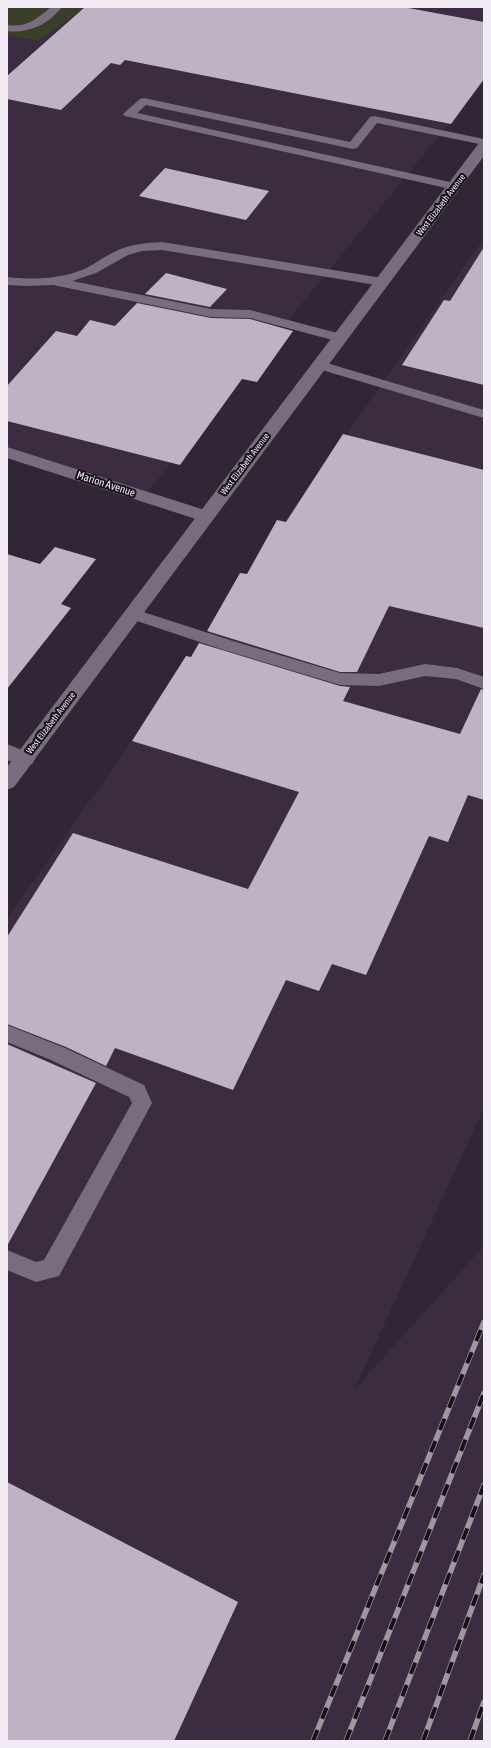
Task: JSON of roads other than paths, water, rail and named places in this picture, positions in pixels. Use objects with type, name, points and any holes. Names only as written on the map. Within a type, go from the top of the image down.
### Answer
[{"type":"street","name":"West Elizabeth Avenue","points":[[7,782],[16,755],[134,614],[205,516],[484,146]]},
{"type":"street","name":"Marion Avenue","points":[[7,452],[205,516]]},
{"type":"lane","points":[[7,28],[14,30],[37,25],[57,7]]},
{"type":"lane","points":[[353,146],[144,101],[129,114],[455,186]]},
{"type":"lane","points":[[341,160],[374,119],[484,142]]},
{"type":"lane","points":[[7,281],[24,283],[70,278],[88,272],[126,251],[141,247],[162,246],[382,282]]},
{"type":"lane","points":[[49,281],[211,312],[250,314],[340,338]]},
{"type":"lane","points":[[320,365],[484,414]]},
{"type":"lane","points":[[134,614],[230,646],[340,679],[379,680],[425,670],[457,674],[484,683]]},
{"type":"lane","points":[[7,1033],[58,1054],[137,1091],[142,1104],[51,1269],[36,1272],[7,1260]]},
{"type":"railway","points":[[313,1741],[484,1322]]},
{"type":"railway","points":[[346,1741],[484,1393]]},
{"type":"railway","points":[[385,1741],[484,1485]]},
{"type":"railway","points":[[423,1741],[484,1575]]},
{"type":"railway","points":[[470,1741],[484,1702]]}]
